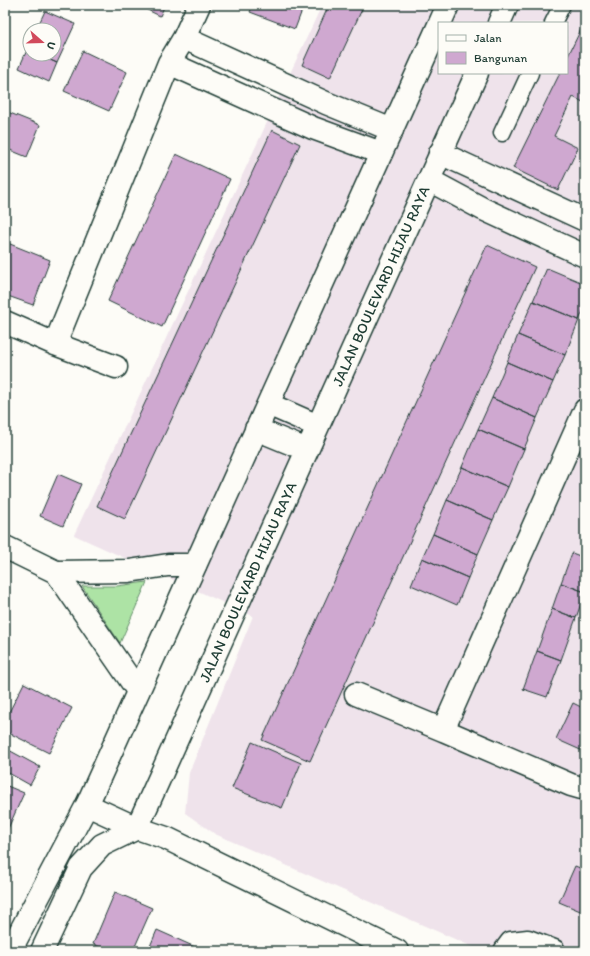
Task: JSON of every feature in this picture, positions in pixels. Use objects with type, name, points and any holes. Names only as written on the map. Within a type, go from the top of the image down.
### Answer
[{"type":"street","points":[[55,344],[169,63],[184,38],[199,5]]},
{"type":"street","points":[[441,22],[448,5]]},
{"type":"street","points":[[499,22],[507,5]]},
{"type":"street","points":[[10,951],[87,805],[438,28]]},
{"type":"street","points":[[184,38],[326,103],[392,130]]},
{"type":"street","points":[[169,63],[312,128],[381,153]]},
{"type":"street","name":"JALAN BOULEVARD HIJAU RAYA","points":[[137,828],[477,74]]},
{"type":"street","points":[[440,153],[576,216],[553,242]]},
{"type":"street","points":[[428,180],[483,209],[585,256]]},
{"type":"street","points":[[5,322],[55,344],[116,367]]},
{"type":"street","points":[[268,404],[318,426]]},
{"type":"street","points":[[443,730],[585,410]]},
{"type":"street","points":[[256,429],[307,450]]},
{"type":"street","points":[[5,547],[56,572],[129,571],[168,565],[195,565]]},
{"type":"street","points":[[56,572],[138,691]]},
{"type":"street","points":[[356,694],[571,785],[585,789]]},
{"type":"street","points":[[87,805],[137,828],[166,838],[397,951]]},
{"type":"street","points":[[42,951],[81,868],[102,845],[137,828]]},
{"type":"street","points":[[505,951],[511,943],[528,941],[554,951]]},
{"type":"lane","points":[[554,22],[562,5]]},
{"type":"lane","points":[[502,133],[530,74]]},
{"type":"shaded area","points":[[322,5],[585,5],[585,951],[482,951],[215,834],[185,813],[189,773],[253,616],[74,535]]},
{"type":"green space","points":[[147,582],[120,643],[82,586],[117,586]]},
{"type":"building","points":[[137,5],[165,5],[160,16]]},
{"type":"building","points":[[253,5],[304,5],[295,29],[250,12]]},
{"type":"building","points":[[329,5],[364,5],[330,78],[302,65]]},
{"type":"building","points":[[45,11],[75,24],[62,52],[62,22],[40,22]]},
{"type":"building","points":[[585,21],[585,103],[573,97],[554,136],[578,148],[558,190],[513,168],[560,74],[568,74],[568,56]]},
{"type":"building","points":[[83,51],[127,72],[109,111],[64,91]]},
{"type":"building","points":[[22,61],[57,63],[49,82],[19,68]]},
{"type":"building","points":[[5,111],[40,125],[27,157],[5,148]]},
{"type":"building","points":[[272,130],[300,144],[125,519],[97,506]]},
{"type":"building","points":[[176,154],[230,179],[162,327],[108,301]]},
{"type":"building","points":[[5,242],[50,260],[33,305],[5,295]]},
{"type":"building","points":[[487,245],[535,267],[310,761],[262,740]]},
{"type":"building","points":[[547,268],[585,284],[585,307],[579,320],[533,301]]},
{"type":"building","points":[[533,301],[579,320],[565,355],[518,335]]},
{"type":"building","points":[[518,335],[565,355],[553,382],[507,362]]},
{"type":"building","points":[[507,362],[553,382],[537,418],[492,398]]},
{"type":"building","points":[[492,398],[537,418],[524,449],[478,429]]},
{"type":"building","points":[[478,429],[524,449],[508,487],[462,467]]},
{"type":"building","points":[[462,467],[508,487],[493,520],[447,500]]},
{"type":"building","points":[[58,474],[81,484],[63,526],[40,516]]},
{"type":"building","points":[[447,500],[493,520],[478,554],[433,534]]},
{"type":"building","points":[[433,534],[478,554],[468,578],[422,558]]},
{"type":"building","points":[[572,553],[585,558],[585,592],[561,583]]},
{"type":"building","points":[[422,558],[468,578],[457,605],[411,585]]},
{"type":"building","points":[[561,583],[585,592],[576,618],[552,609]]},
{"type":"building","points":[[552,609],[576,618],[561,660],[537,651]]},
{"type":"building","points":[[537,651],[561,660],[547,697],[523,689]]},
{"type":"building","points":[[24,683],[72,708],[49,753],[5,731],[5,720]]},
{"type":"building","points":[[573,703],[585,709],[585,752],[556,739]]},
{"type":"building","points":[[252,742],[301,763],[282,808],[232,788]]},
{"type":"building","points":[[5,748],[40,767],[30,785],[5,771]]},
{"type":"building","points":[[5,785],[24,793],[6,833],[5,832]]},
{"type":"building","points":[[575,866],[585,870],[585,913],[559,902]]},
{"type":"building","points":[[115,892],[152,908],[133,951],[110,951],[93,944]]},
{"type":"building","points":[[157,930],[204,951],[148,951]]}]
